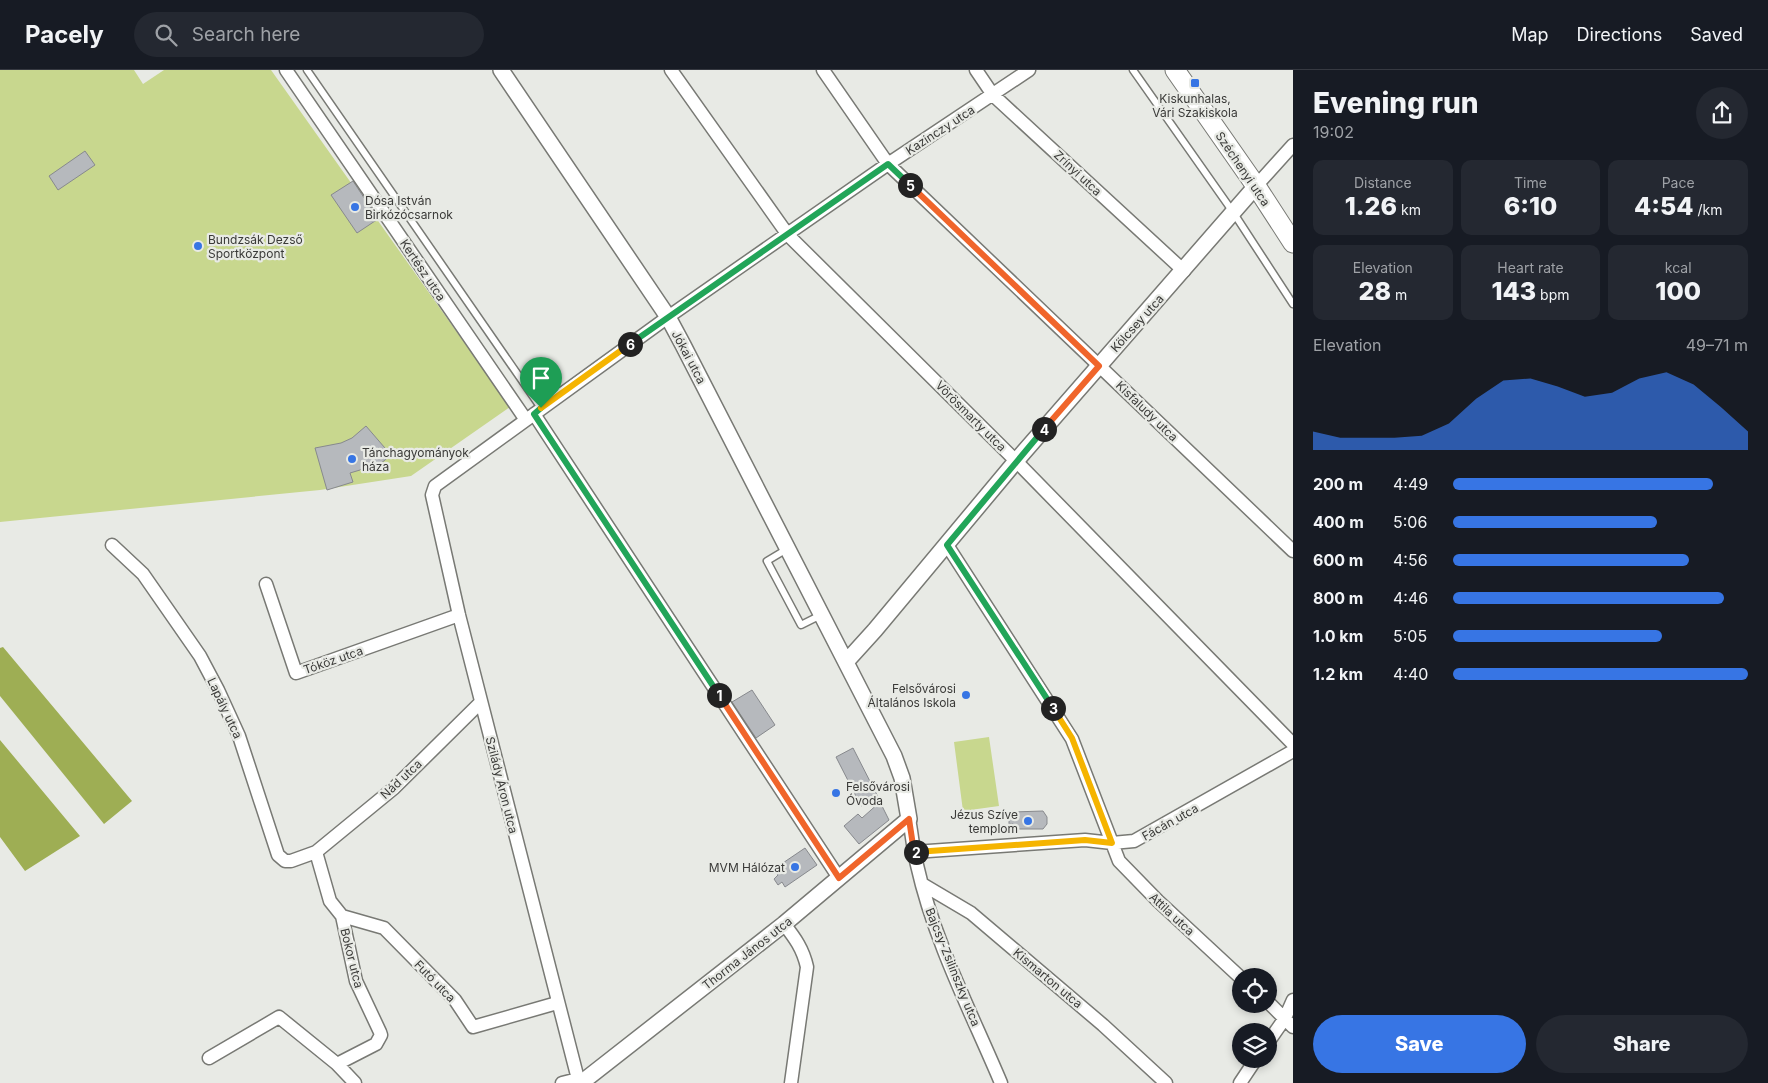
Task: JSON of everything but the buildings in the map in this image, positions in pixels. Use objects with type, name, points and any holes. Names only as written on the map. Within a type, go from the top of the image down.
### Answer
[{"type":"main road","name":"Széchenyi utca","points":[[1175,70],[1256,186],[1293,244]]},
{"type":"street","name":"Kertész utca","points":[[286,70],[534,414],[839,878]]},
{"type":"street","name":"Jókai utca","points":[[501,70],[668,317],[898,766],[906,793],[909,819]]},
{"type":"street","name":"Vörösmarty utca","points":[[671,70],[788,236],[1016,461],[1293,744]]},
{"type":"street","name":"Kisfaludy utca","points":[[823,70],[888,164],[1293,551]]},
{"type":"street","name":"Zrínyi utca","points":[[976,70],[993,95],[1184,271]]},
{"type":"street","name":"Kazinczy utca","points":[[435,486],[668,317],[788,236],[888,164],[1029,70]]},
{"type":"street","name":"Kölcsey utca","points":[[846,662],[947,545],[1016,461],[1293,145]]},
{"type":"street","name":"Szilády Áron utca","points":[[435,486],[432,495],[459,616],[579,1082]]},
{"type":"street","name":"Lapály utca","points":[[112,545],[143,574],[200,656],[239,736],[278,855],[285,861],[291,861],[316,852]]},
{"type":"street","name":"Attila utca","points":[[947,545],[1072,738],[1119,861],[1158,901],[1232,970]]},
{"type":"street","name":"Tóköz utca","points":[[266,584],[296,673],[459,616]]},
{"type":"street","name":"Nád utca","points":[[316,852],[394,788],[481,702]]},
{"type":"street","name":"Fácán utca","points":[[914,852],[1085,840],[1126,843],[1146,836],[1293,751]]},
{"type":"street","name":"Thorma János utca","points":[[579,1082],[784,924],[909,819]]},
{"type":"street","name":"Bajcsy-Zsilinszky utca","points":[[909,819],[914,852],[922,884],[944,949],[1001,1083]]},
{"type":"street","name":"Bokor utca","points":[[316,852],[330,901],[342,916],[356,981],[381,1035],[376,1044],[337,1064]]},
{"type":"street","name":"Kismarton utca","points":[[922,884],[971,913],[1103,1025],[1166,1083]]},
{"type":"street","name":"Futó utca","points":[[342,916],[384,928],[455,1000],[472,1027],[558,1003]]},
{"type":"street","points":[[784,924],[805,955],[807,967],[791,1083]]},
{"type":"street","points":[[1277,1034],[1289,1023],[1293,1000]]},
{"type":"street","points":[[1277,1011],[1289,1023]]},
{"type":"street","points":[[209,1058],[279,1016],[337,1064],[354,1083]]},
{"type":"street","points":[[1240,1083],[1250,1068]]},
{"type":"street","points":[[562,1083],[579,1082]]},
{"type":"lane","points":[[307,70],[534,414]]},
{"type":"lane","points":[[1133,70],[1233,212],[1293,304]]},
{"type":"lane","points":[[788,549],[767,561],[801,625],[821,614]]},
{"type":"shaded area","name":"Bundzsák Dezső Sportközpont","points":[[0,70],[134,70],[143,84],[164,70],[271,70],[510,407],[411,476],[320,490],[0,522]]},
{"type":"shaded area","points":[[3,647],[132,801],[104,824],[0,696],[0,648]]},
{"type":"shaded area","points":[[989,737],[999,806],[963,811],[954,742]]},
{"type":"shaded area","points":[[0,740],[80,836],[25,871],[0,837]]},
{"type":"place","name":"Kiskunhalas, Vári Szakiskola","points":[[1195,83]]},
{"type":"place","name":"Dósa István Birkózócsarnok","points":[[355,207]]},
{"type":"place","name":"Bundzsák Dezső Sportközpont","points":[[198,246]]},
{"type":"place","name":"Tánchagyományok háza","points":[[352,459]]},
{"type":"place","name":"Felsővárosi Általános Iskola","points":[[966,695]]},
{"type":"place","name":"Felsővárosi Óvoda","points":[[836,793]]},
{"type":"place","name":"Jézus Szíve templom","points":[[1028,821]]},
{"type":"place","name":"MVM Hálózat","points":[[795,867]]},
{"type":"route","points":[[888,164],[1099,366],[1016,461],[947,545],[1072,738],[1112,843],[1085,840],[914,852],[909,819],[839,878],[534,414],[541,408],[888,164]]}]
